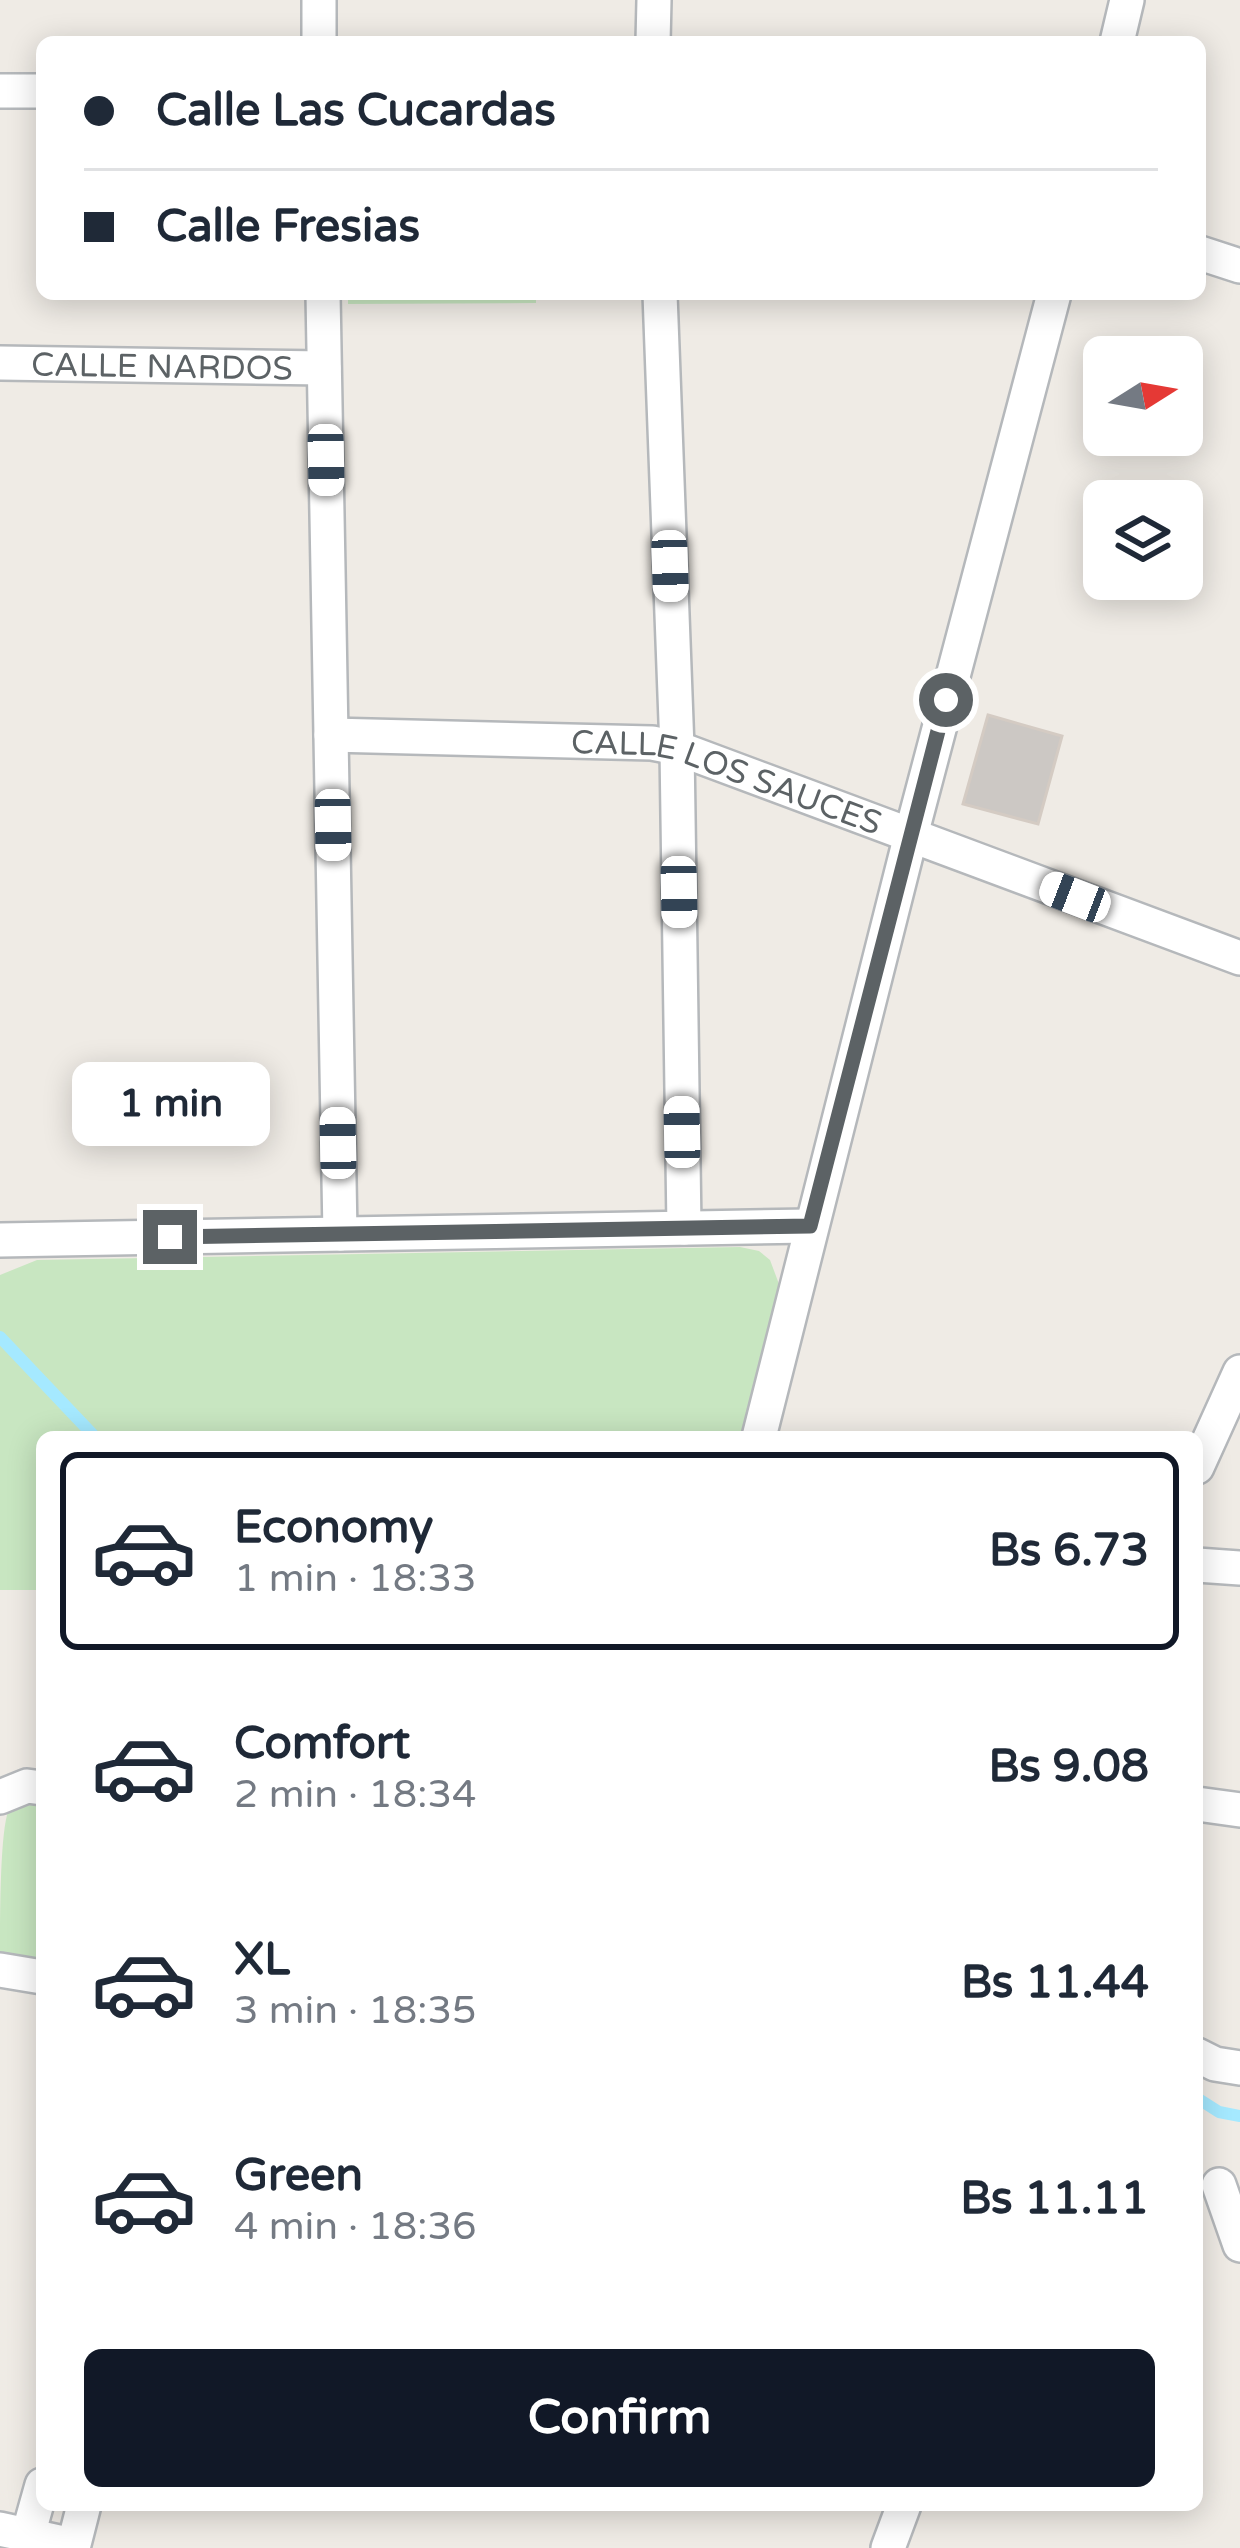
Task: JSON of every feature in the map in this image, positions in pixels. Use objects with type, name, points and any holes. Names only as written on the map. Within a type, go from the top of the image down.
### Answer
[{"type":"street","points":[[319,0],[319,36]]},
{"type":"street","points":[[653,36],[654,0]]},
{"type":"street","points":[[1118,36],[1127,0]]},
{"type":"street","points":[[0,91],[36,91]]},
{"type":"street","points":[[1206,255],[1240,266]]},
{"type":"street","points":[[323,300],[340,1234]]},
{"type":"street","points":[[660,300],[677,748],[684,1228]]},
{"type":"street","points":[[760,1431],[1052,300]]},
{"type":"street","name":"CALLE NARDOS","points":[[0,363],[325,368]]},
{"type":"street","name":"CALLE LOS SAUCES","points":[[331,735],[652,743],[677,748],[1240,958]]},
{"type":"street","points":[[0,1240],[810,1226]]},
{"type":"street","points":[[1203,1454],[1240,1372]]},
{"type":"street","points":[[1203,1565],[1240,1568]]},
{"type":"street","points":[[0,1797],[36,1787]]},
{"type":"street","points":[[1203,1805],[1240,1810]]},
{"type":"street","points":[[0,1970],[36,1976]]},
{"type":"street","points":[[1203,2058],[1240,2068]]},
{"type":"street","points":[[1219,2187],[1240,2245]]},
{"type":"street","points":[[36,2495],[14,2532],[73,2546],[82,2511]]},
{"type":"street","points":[[888,2548],[902,2511]]},
{"type":"green space","points":[[348,300],[536,300],[536,303],[348,304]]},
{"type":"green space","points":[[740,1247],[759,1251],[770,1260],[782,1292],[746,1431],[36,1431],[36,1590],[0,1590],[0,1275],[37,1260]]},
{"type":"green space","points":[[36,1802],[36,1958],[0,1953],[5,1827],[7,1815]]},
{"type":"building","points":[[988,715],[1062,736],[1038,824],[963,804]]},
{"type":"waterway","points":[[0,1337],[89,1431]]},
{"type":"waterway","points":[[1203,2102],[1219,2112],[1240,2116]]},
{"type":"route","points":[[170,1237],[810,1226],[946,700]]}]
